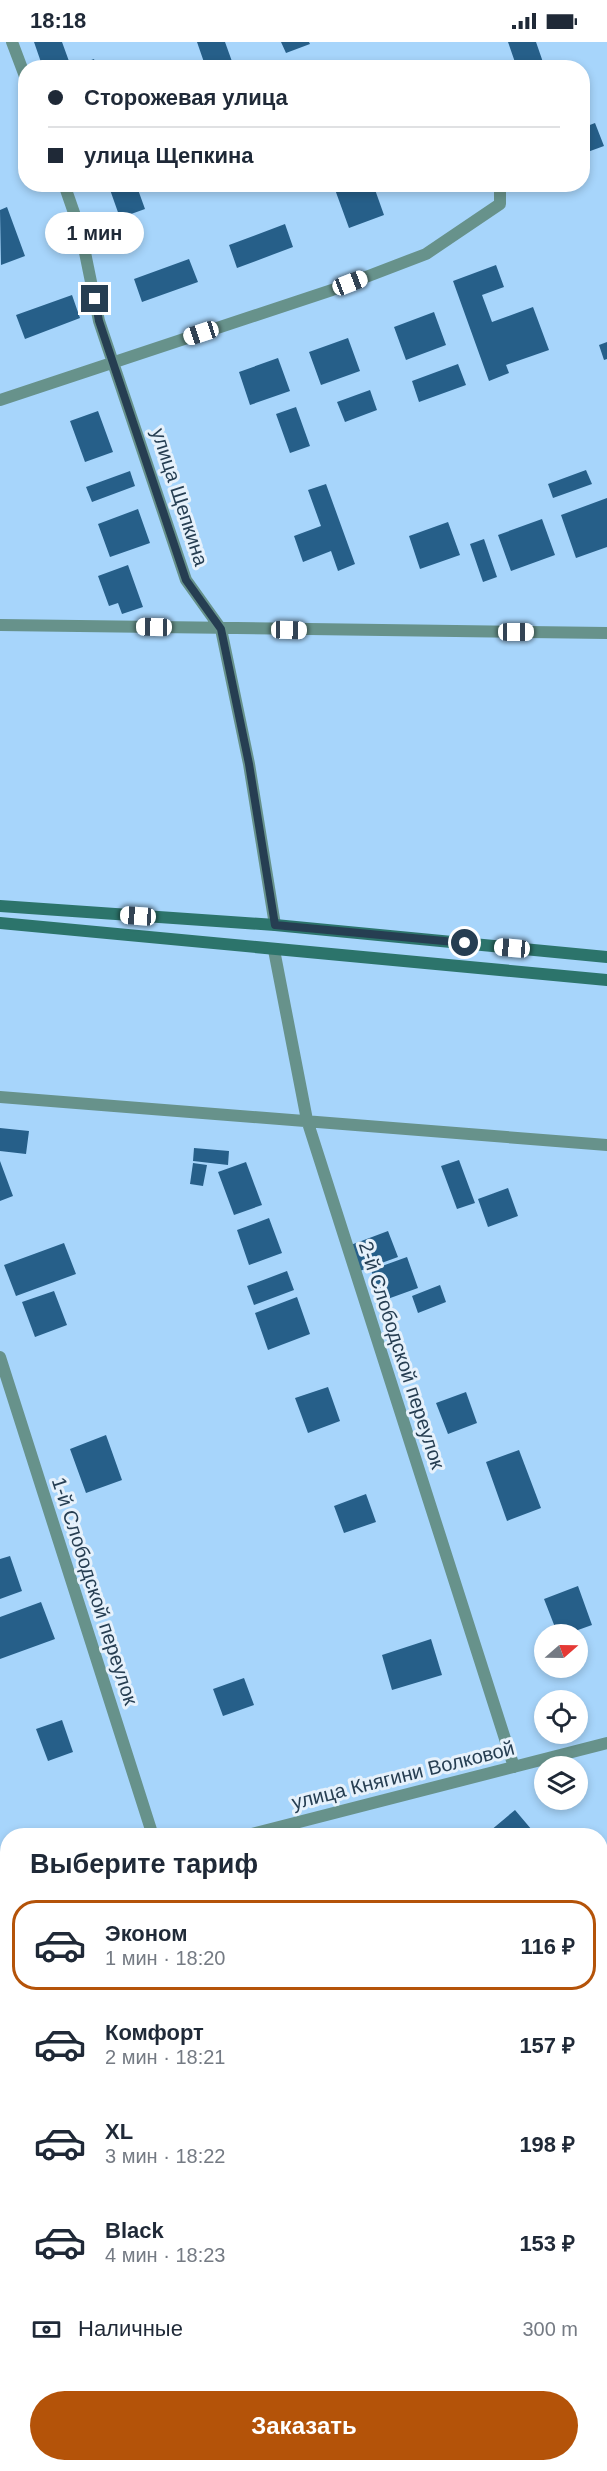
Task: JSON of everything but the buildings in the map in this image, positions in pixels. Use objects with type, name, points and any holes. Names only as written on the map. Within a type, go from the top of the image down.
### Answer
[{"type":"main road","points":[[0,906],[275,925],[607,957]]},
{"type":"main road","points":[[0,923],[607,980]]},
{"type":"street","points":[[12,42],[19,60]]},
{"type":"street","name":"улица Щепкина","points":[[67,192],[81,233],[99,321],[186,580],[221,629],[249,764],[275,925]]},
{"type":"street","points":[[0,399],[332,290],[426,254],[500,204],[500,192]]},
{"type":"street","points":[[0,624],[607,633]]},
{"type":"street","name":"2-й Слободской переулок","points":[[274,950],[307,1120],[514,1767]]},
{"type":"street","points":[[0,1097],[607,1145]]},
{"type":"street","name":"1-й Слободской переулок","points":[[0,1358],[150,1828]]},
{"type":"street","name":"улица Княгини Волковой","points":[[275,1828],[607,1743]]},
{"type":"route","points":[[95,299],[99,321],[186,580],[221,629],[249,764],[275,925],[465,943]]}]
